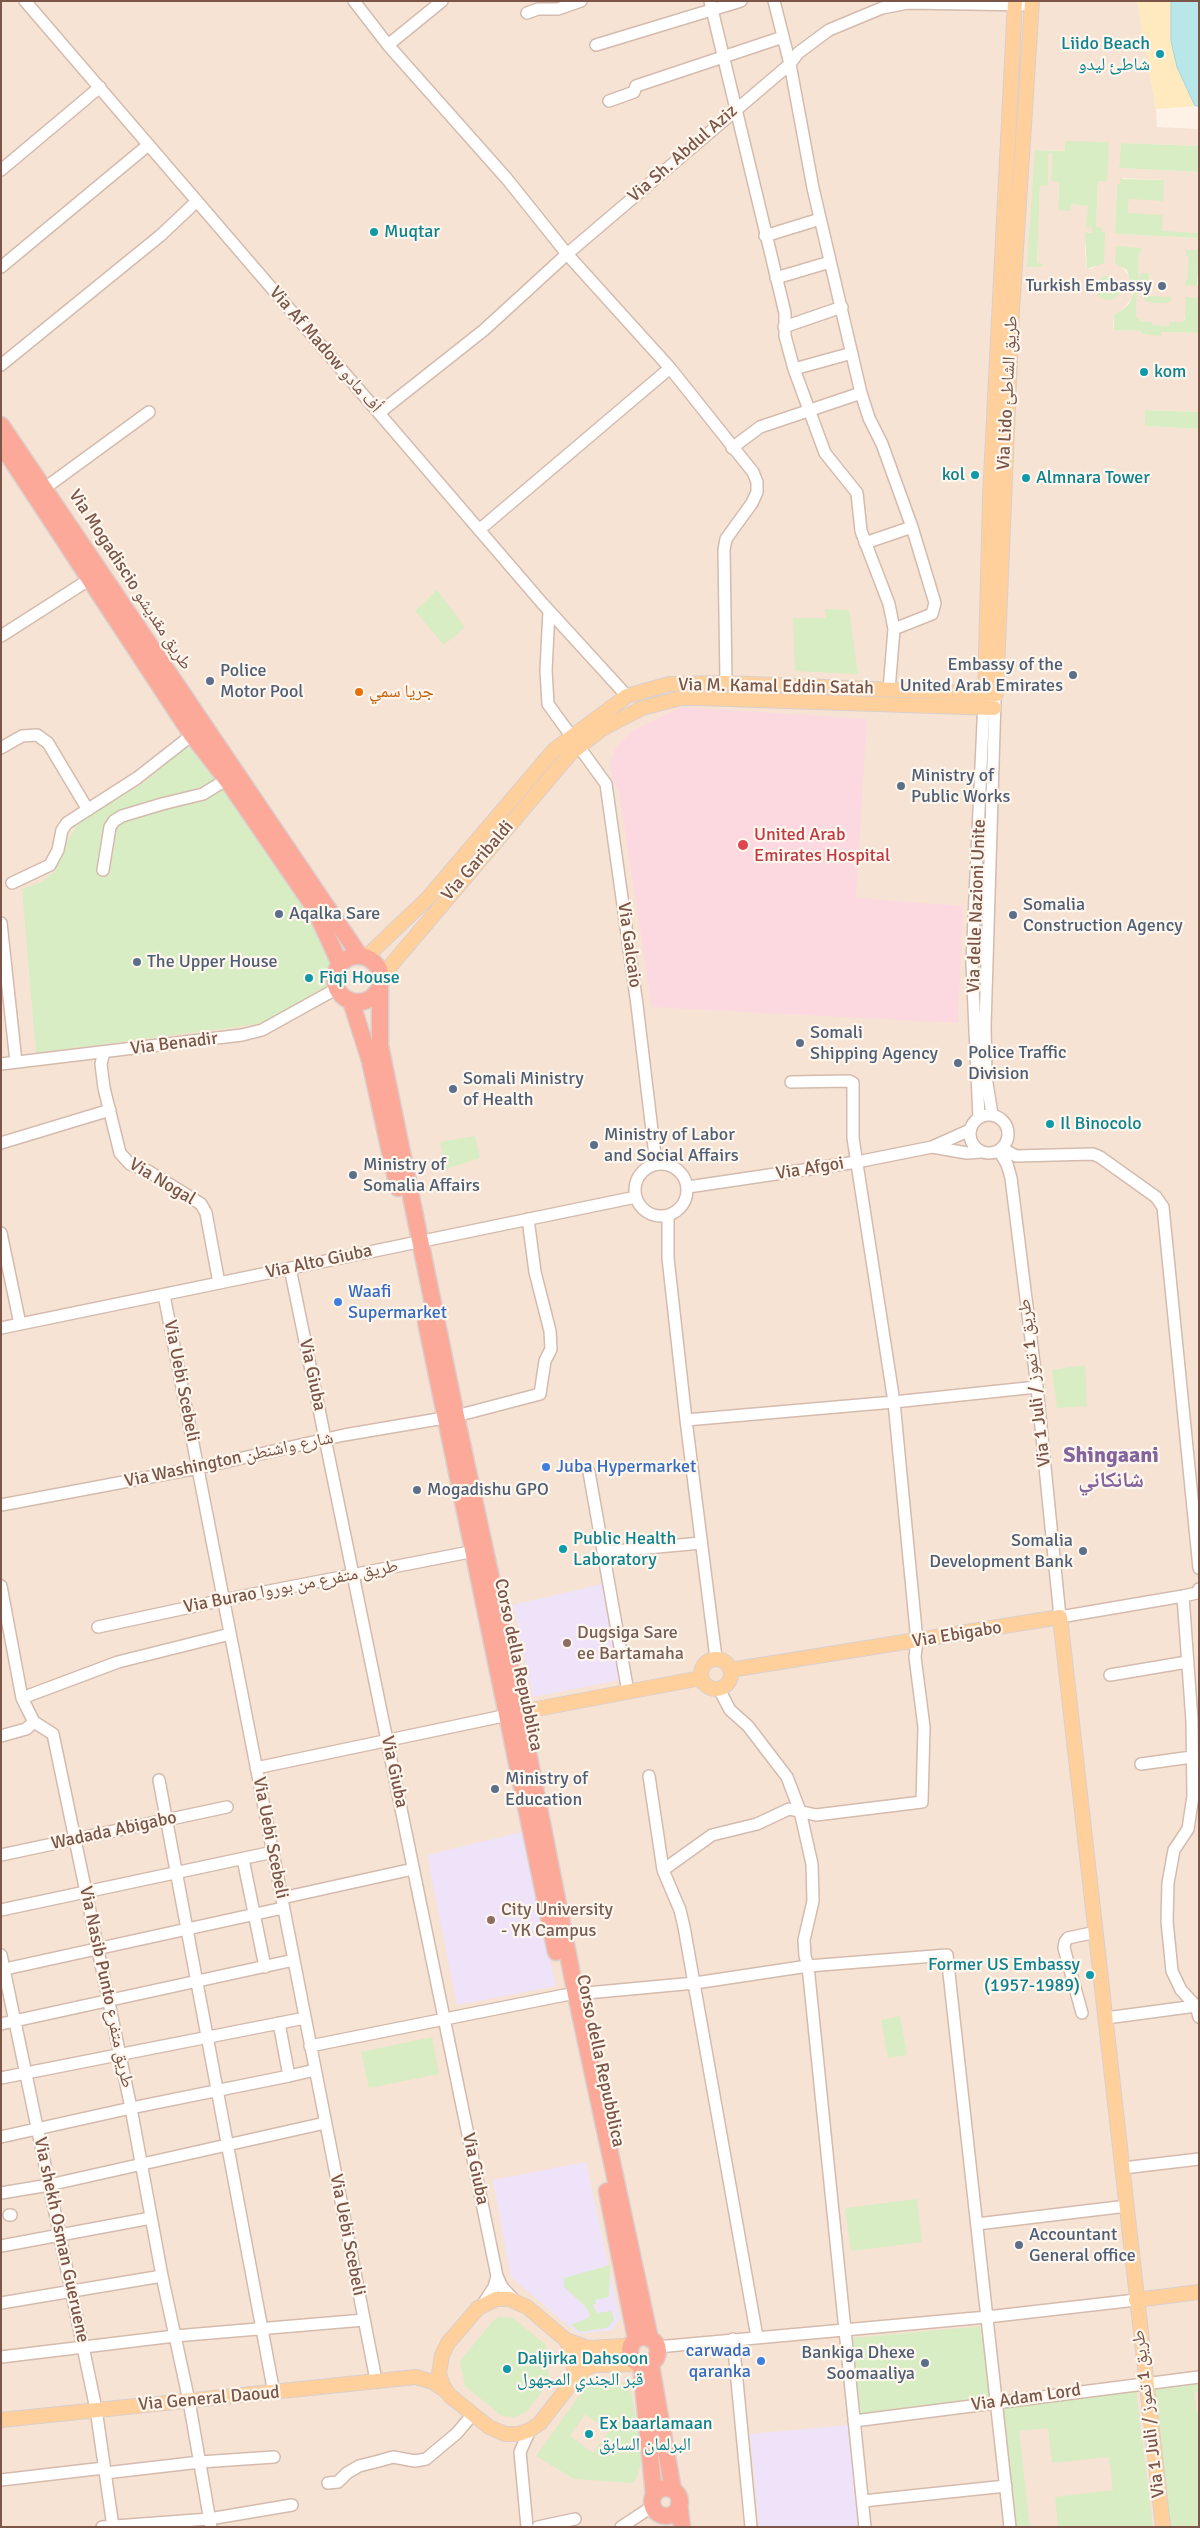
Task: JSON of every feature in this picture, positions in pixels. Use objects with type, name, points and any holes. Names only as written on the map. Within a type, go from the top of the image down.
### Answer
[{"type":"highway","name":"Via Mogadiscio طريق مقديشو","points":[[1,425],[45,488],[90,578],[110,598],[178,689],[314,907],[340,964]]},
{"type":"highway","name":"Via Mogadiscio طريق مقديشو","points":[[1,444],[68,533],[110,598],[192,735],[232,776],[363,957]]},
{"type":"highway","points":[[416,1242],[370,1061],[351,1002],[336,989],[335,976],[340,964],[346,959],[363,957],[376,965],[380,981],[380,1045],[450,1417],[514,1713],[644,2342],[657,2356],[643,2364]]},
{"type":"highway","points":[[351,1002],[358,1002],[372,997],[380,981]]},
{"type":"highway","points":[[644,2342],[630,2354],[643,2364],[682,2527]]},
{"type":"highway","points":[[643,2364],[658,2510]]},
{"type":"highway","points":[[658,2510],[664,2488],[676,2496]]},
{"type":"highway","points":[[658,2510],[672,2514],[676,2496]]},
{"type":"main road","name":"Via Lido طريق الشاطئ","points":[[990,701],[1015,3]]},
{"type":"main road","name":"Via Lido طريق الشاطئ","points":[[990,701],[986,635],[1032,3]]},
{"type":"main road","points":[[698,698],[699,683]]},
{"type":"main road","name":"Via M. Kamal Eddin Satah","points":[[574,742],[627,696],[669,684],[726,683],[890,690],[990,701]]},
{"type":"main road","name":"Via M. Kamal Eddin Satah","points":[[574,742],[642,708],[681,698],[990,701]]},
{"type":"main road","name":"Via Garibaldi","points":[[363,957],[428,898],[554,750],[574,742]]},
{"type":"main road","name":"Via Garibaldi","points":[[380,981],[563,761],[574,742]]},
{"type":"main road","name":"Via Ebigabo","points":[[730,1670],[1060,1617]]},
{"type":"main road","name":"Via 1 Juli / طريق 1 تموز","points":[[1060,1617],[1162,2527]]},
{"type":"main road","points":[[716,1658],[725,1662],[730,1670],[730,1680],[719,1689],[710,1688],[701,1678],[703,1665],[716,1658]]},
{"type":"main road","points":[[514,1713],[701,1678]]},
{"type":"main road","points":[[1136,2300],[1199,2292]]},
{"type":"main road","points":[[416,2376],[431,2366],[473,2312],[483,2304],[500,2299],[515,2301],[527,2308],[566,2340],[573,2351],[575,2364],[574,2376],[568,2388]]},
{"type":"main road","points":[[566,2340],[588,2348],[625,2346],[644,2342]]},
{"type":"main road","points":[[444,2349],[439,2368],[441,2380],[446,2391]]},
{"type":"main road","points":[[416,2376],[433,2382],[494,2430],[505,2434],[518,2434],[530,2430],[540,2423],[568,2388],[588,2367],[643,2364]]},
{"type":"main road","name":"Via General Daoud","points":[[1,2420],[96,2409],[274,2393],[416,2376]]},
{"type":"street","name":"Via Af Madow أف مادو","points":[[25,1],[100,87],[147,146],[197,201],[479,530],[627,696]]},
{"type":"street","points":[[354,1],[388,44],[507,179],[568,254],[670,368],[753,472],[757,482],[757,492],[752,503],[726,539],[724,550],[726,683]]},
{"type":"street","points":[[388,44],[442,1]]},
{"type":"street","points":[[527,13],[538,9],[558,8],[581,1]]},
{"type":"street","points":[[596,45],[712,6],[741,1]]},
{"type":"street","points":[[774,1],[790,64],[820,219],[861,393],[868,418],[882,444],[912,527],[934,598],[932,614],[894,629]]},
{"type":"street","name":"Via Sh. Abdul Aziz","points":[[379,413],[484,330],[568,254],[790,64],[798,53],[829,30],[882,8],[914,2],[1032,3]]},
{"type":"street","points":[[712,6],[765,236],[785,313],[785,336],[794,369],[808,412],[825,453],[857,493],[860,522],[865,543],[889,604],[894,629],[890,690]]},
{"type":"street","points":[[609,101],[634,92],[636,86],[783,37]]},
{"type":"street","points":[[1,170],[100,87]]},
{"type":"street","points":[[1,267],[147,146]]},
{"type":"street","points":[[1,365],[161,235],[197,201]]},
{"type":"street","points":[[765,236],[820,219]]},
{"type":"street","points":[[776,278],[830,262]]},
{"type":"street","points":[[784,327],[842,308]]},
{"type":"street","points":[[794,369],[852,353]]},
{"type":"street","points":[[479,530],[670,368]]},
{"type":"street","points":[[732,448],[760,427],[861,393]]},
{"type":"street","points":[[45,488],[148,412]]},
{"type":"street","points":[[865,543],[912,527]]},
{"type":"street","points":[[1,636],[90,578]]},
{"type":"street","name":"Via Galcaio","points":[[550,611],[546,670],[548,704],[606,784],[637,1005],[656,1164]]},
{"type":"street","name":"Via delle Nazioni Unite","points":[[990,701],[985,1026],[986,1077],[992,1114]]},
{"type":"street","name":"Via delle Nazioni Unite","points":[[979,1118],[972,962],[990,701]]},
{"type":"street","points":[[1,748],[22,736],[37,735],[48,743],[88,810]]},
{"type":"street","points":[[12,883],[50,865],[58,850],[62,830],[67,823],[137,778],[192,735]]},
{"type":"street","points":[[103,870],[110,826],[114,821],[122,816],[154,806],[203,794],[232,776]]},
{"type":"street","points":[[1,923],[4,975],[16,1062]]},
{"type":"street","name":"Via Benadir","points":[[1,1064],[206,1041],[242,1035],[262,1030],[336,989]]},
{"type":"street","name":"Via Nogal","points":[[104,1052],[101,1064],[120,1153],[124,1160],[191,1196],[200,1204],[206,1213],[219,1283]]},
{"type":"street","points":[[663,1870],[712,1835],[757,1824],[789,1809],[816,1815],[922,1802],[924,1727],[915,1657],[917,1641],[894,1402],[853,1138],[853,1083],[849,1081],[790,1082]]},
{"type":"street","points":[[1,1143],[110,1110]]},
{"type":"street","points":[[992,1114],[1003,1120],[1008,1127],[1009,1134],[1001,1150],[992,1154],[981,1152],[967,1153],[932,1147],[970,1130],[979,1118],[992,1114]]},
{"type":"street","points":[[970,1130],[972,1143],[981,1152]]},
{"type":"street","name":"Via Afgoi","points":[[688,1187],[858,1162],[932,1147]]},
{"type":"street","points":[[1001,1150],[1016,1156],[1093,1154],[1156,1197],[1163,1207],[1199,1568]]},
{"type":"street","name":"Via 1 Juli / طريق 1 تموز","points":[[1001,1150],[1011,1178],[1037,1387],[1060,1617]]},
{"type":"street","points":[[656,1164],[665,1164],[680,1170],[688,1187],[684,1202],[679,1209],[668,1216],[648,1212],[636,1197],[638,1178],[642,1171],[656,1164]]},
{"type":"street","name":"Via Alto Giuba","points":[[1,1328],[636,1197]]},
{"type":"street","points":[[668,1216],[668,1258],[716,1658]]},
{"type":"street","name":"Via Washington شارع واشنطن","points":[[1,1505],[198,1468],[325,1439],[450,1417],[540,1394],[545,1361],[551,1348],[550,1331],[535,1272],[528,1219]]},
{"type":"street","points":[[1,1233],[20,1324]]},
{"type":"street","name":"Via Giuba","points":[[290,1268],[497,2276]]},
{"type":"street","name":"Via Uebi Scebeli","points":[[164,1294],[376,2380]]},
{"type":"street","points":[[686,1420],[894,1402],[1037,1387]]},
{"type":"street","points":[[589,1472],[628,1692]]},
{"type":"street","points":[[604,1552],[701,1543]]},
{"type":"street","name":"Via Burao طريق متفرع من بوروا","points":[[98,1627],[223,1600],[478,1550]]},
{"type":"street","name":"Via Nasib Punto طريق متفرع","points":[[1,1586],[22,1698],[34,1722],[53,1734],[131,2108],[162,2276],[189,2401],[210,2523]]},
{"type":"street","name":"Via Ebigabo","points":[[1060,1617],[1184,1596],[1196,1593],[1199,1589]]},
{"type":"street","points":[[1184,1596],[1192,1720],[1192,1812],[1188,1829],[1174,1850],[1167,1902],[1168,1946],[1172,1971],[1181,1990],[1195,2004]]},
{"type":"street","points":[[22,1698],[118,1662],[230,1634]]},
{"type":"street","points":[[1110,1675],[1187,1662]]},
{"type":"street","points":[[719,1689],[730,1710],[748,1726],[781,1768],[795,1794],[812,1864],[814,1887],[804,1940],[805,1956],[808,1966],[865,2527]]},
{"type":"street","points":[[256,1768],[514,1713]]},
{"type":"street","points":[[1,1736],[26,1729],[34,1722]]},
{"type":"street","points":[[1140,1764],[1192,1757]]},
{"type":"street","points":[[649,1776],[663,1870],[680,1910],[695,1983],[757,2337]]},
{"type":"street","points":[[159,1780],[274,2393]]},
{"type":"street","name":"Wadada Abigabo","points":[[1,1855],[227,1807]]},
{"type":"street","points":[[1,1910],[273,1852]]},
{"type":"street","points":[[243,1859],[265,1967]]},
{"type":"street","points":[[3,1970],[254,1914],[282,1903],[413,1869]]},
{"type":"street","points":[[1082,2013],[1064,1948],[1065,1942],[1068,1938],[1096,1932]]},
{"type":"street","name":"Via shekh Osman Gueruene","points":[[1,1955],[96,2409],[105,2471],[110,2526]]},
{"type":"street","points":[[310,2046],[444,2018],[571,1995],[695,1983],[808,1966],[947,1955],[1010,2527]]},
{"type":"street","points":[[1,2024],[294,1960]]},
{"type":"street","points":[[1106,2018],[1195,2004]]},
{"type":"street","points":[[1,2078],[305,2018]]},
{"type":"street","points":[[279,2023],[289,2076]]},
{"type":"street","points":[[1,2137],[315,2070]]},
{"type":"street","points":[[1,2193],[49,2185],[325,2122]]},
{"type":"street","points":[[1123,2168],[1199,2159]]},
{"type":"street","points":[[976,2224],[1127,2206]]},
{"type":"street","points":[[1,2246],[152,2218]]},
{"type":"street","points":[[1,2303],[162,2276]]},
{"type":"street","points":[[497,2276],[502,2286],[515,2301]]},
{"type":"street","points":[[483,2304],[494,2287],[497,2276]]},
{"type":"street","points":[[644,2342],[757,2337],[987,2317],[1136,2300]]},
{"type":"street","points":[[1,2357],[262,2327],[364,2320]]},
{"type":"street","points":[[733,2339],[750,2527]]},
{"type":"street","name":"Via Adam Lord","points":[[854,2421],[1145,2382],[1199,2377]]},
{"type":"street","points":[[328,2483],[338,2482],[346,2473],[359,2466],[379,2461],[393,2458],[415,2461],[426,2459],[457,2433],[473,2414]]},
{"type":"street","points":[[527,2527],[520,2452],[530,2430]]},
{"type":"street","points":[[505,2434],[520,2452]]},
{"type":"street","points":[[1,2480],[200,2462],[259,2460],[274,2457]]},
{"type":"street","points":[[862,2501],[1006,2486]]},
{"type":"street","points":[[110,2526],[210,2523],[292,2506]]},
{"type":"street","points":[[621,2527],[658,2510]]},
{"type":"street","points":[[538,2527],[574,2519]]},
{"type":"shaded area","points":[[1,1],[1137,1],[1156,109],[1157,127],[1199,129],[1199,146],[1121,143],[1119,168],[1199,172],[1199,233],[1162,232],[1128,213],[1129,199],[1164,180],[1122,178],[1120,184],[1117,184],[1115,231],[1117,234],[1199,238],[1199,250],[1186,250],[1188,255],[1187,281],[1197,286],[1199,285],[1199,298],[1190,299],[1183,322],[1170,326],[1152,325],[1139,321],[1136,317],[1137,291],[1141,291],[1144,297],[1153,301],[1167,301],[1171,298],[1148,296],[1141,278],[1138,278],[1139,252],[1142,248],[1121,266],[1131,278],[1132,298],[1121,311],[1114,314],[1113,327],[1116,330],[1142,331],[1142,334],[1161,335],[1161,332],[1199,333],[1199,412],[1146,410],[1145,426],[1199,429],[1199,2527],[1,2527]],"holes":[[[1066,141],[1107,181],[1098,181],[1096,228],[1101,228],[1102,232],[1105,232],[1096,266],[1087,269],[1085,252],[1086,232],[1092,233],[1093,228],[1087,227],[1089,206],[1071,204],[1058,210],[1059,182],[1051,179],[1052,153],[1048,154],[1048,185],[1040,185],[1037,263],[1035,150],[1065,151]]]},
{"type":"shaded area","name":"United Arab Emirates Hospital","points":[[681,707],[867,719],[856,898],[963,906],[958,1023],[652,1007],[619,792],[613,782],[610,763],[616,747],[632,731]]},
{"type":"shaded area","name":"Dugsiga Sare ee Bartamaha","points":[[602,1584],[620,1680],[533,1697],[513,1605]]},
{"type":"shaded area","name":"City University - YK Campus","points":[[522,1832],[556,1986],[457,2005],[427,1855]]},
{"type":"shaded area","points":[[586,2162],[620,2318],[613,2330],[578,2334],[511,2277],[493,2180]]},
{"type":"shaded area","points":[[850,2425],[863,2527],[759,2527],[750,2434]]},
{"type":"green space","points":[[1065,141],[1109,142],[1107,181],[1098,181],[1096,227],[1102,228],[1102,232],[1105,232],[1104,263],[1087,269],[1085,232],[1092,233],[1092,228],[1086,227],[1088,206],[1071,204],[1071,211],[1058,210],[1059,183],[1051,180],[1052,153],[1048,154],[1048,185],[1040,186],[1037,263],[1043,264],[1043,267],[1027,267],[1035,150],[1065,151]]},
{"type":"green space","points":[[1121,143],[1199,146],[1199,172],[1119,168]]},
{"type":"green space","points":[[1120,179],[1164,180],[1163,201],[1129,199],[1128,213],[1163,215],[1162,231],[1199,233],[1199,238],[1117,234],[1115,232],[1117,184],[1120,184]]},
{"type":"green space","points":[[1116,246],[1142,248],[1141,252],[1139,252],[1138,277],[1140,278],[1141,273],[1149,273],[1148,296],[1171,297],[1171,301],[1167,303],[1152,303],[1144,300],[1144,297],[1140,297],[1140,291],[1137,291],[1136,317],[1139,317],[1139,321],[1152,322],[1152,325],[1169,326],[1170,322],[1183,322],[1185,318],[1186,297],[1199,298],[1199,333],[1161,332],[1161,336],[1142,334],[1141,331],[1114,330],[1114,314],[1128,305],[1132,298],[1133,288],[1127,270],[1115,263]]},
{"type":"green space","points":[[1186,250],[1199,250],[1197,286],[1185,285],[1188,256],[1186,255]]},
{"type":"green space","points":[[1108,276],[1113,277],[1119,283],[1119,293],[1113,299],[1108,300],[1103,299],[1097,293],[1096,288],[1097,283],[1103,277]]},
{"type":"green space","points":[[1145,410],[1199,412],[1199,429],[1145,426]]},
{"type":"green space","points":[[437,590],[465,627],[444,645],[415,611]]},
{"type":"green space","points":[[825,609],[849,610],[858,674],[795,671],[793,618],[826,618]]},
{"type":"green space","points":[[191,743],[306,909],[331,967],[329,985],[273,1019],[252,1025],[36,1053],[22,889],[42,882],[55,871],[67,841],[78,824],[91,813],[142,784]]},
{"type":"green space","points":[[475,1136],[480,1158],[446,1169],[440,1142]]},
{"type":"green space","points":[[1085,1365],[1087,1406],[1057,1408],[1052,1370]]},
{"type":"green space","points":[[900,2016],[907,2055],[888,2058],[881,2020]]},
{"type":"green space","points":[[432,2037],[439,2074],[369,2088],[361,2052]]},
{"type":"green space","points":[[917,2199],[922,2242],[851,2251],[845,2208]]},
{"type":"green space","points":[[610,2265],[609,2297],[595,2300],[596,2304],[593,2305],[597,2313],[612,2311],[614,2320],[607,2328],[580,2332],[571,2325],[588,2318],[590,2314],[584,2305],[564,2287],[564,2278]]},
{"type":"green space","points":[[499,2317],[513,2318],[546,2345],[549,2376],[547,2385],[526,2412],[515,2417],[502,2416],[465,2386],[460,2361],[492,2322]]},
{"type":"green space","points":[[984,2326],[994,2398],[859,2416],[852,2338]]},
{"type":"green space","points":[[588,2383],[629,2383],[644,2458],[634,2483],[574,2479],[536,2456]],"holes":[[[585,2414],[609,2431],[593,2453],[570,2436]]]},
{"type":"green space","points":[[1199,2384],[1199,2391],[1194,2392],[1197,2414],[1199,2415],[1199,2527],[1167,2527],[1151,2390]]},
{"type":"green space","points":[[1136,2388],[1153,2527],[1058,2527],[1055,2497],[1113,2490],[1109,2457],[1052,2463],[1048,2428],[1019,2431],[1030,2527],[1017,2527],[1002,2405]]},
{"type":"sand","name":"Liido Beach شاطئ ليدو","points":[[1137,1],[1171,1],[1177,67],[1195,106],[1156,109]]},
{"type":"water","points":[[1171,1],[1199,1],[1199,106],[1195,106],[1177,67],[1171,41]]},
{"type":"place","name":"Liido Beach شاطئ ليدو","points":[[1160,54]]},
{"type":"place","name":"Muqtar","points":[[374,232]]},
{"type":"place","name":"Turkish Embassy","points":[[1162,286]]},
{"type":"place","name":"kom","points":[[1144,372]]},
{"type":"place","name":"kol","points":[[975,475]]},
{"type":"place","name":"Almnara Tower","points":[[1026,478]]},
{"type":"place","name":"Embassy of the United Arab Emirates","points":[[1073,675]]},
{"type":"place","name":"Police Motor Pool","points":[[210,681]]},
{"type":"place","name":"جريا سمي","points":[[359,692]]},
{"type":"place","name":"Ministry of Public Works","points":[[901,786]]},
{"type":"place","name":"United Arab Emirates Hospital","points":[[743,845]]},
{"type":"place","name":"Aqalka Sare","points":[[279,914]]},
{"type":"place","name":"Somalia Construction Agency","points":[[1013,915]]},
{"type":"place","name":"The Upper House","points":[[137,962]]},
{"type":"place","name":"Fiqi House","points":[[309,978]]},
{"type":"place","name":"Somali Shipping Agency","points":[[800,1043]]},
{"type":"place","name":"Police Traffic Division","points":[[958,1063]]},
{"type":"place","name":"Somali Ministry of Health","points":[[453,1089]]},
{"type":"place","name":"Il Binocolo","points":[[1050,1124]]},
{"type":"place","name":"Ministry of Labor and Social Affairs","points":[[594,1145]]},
{"type":"place","name":"Ministry of Somalia Affairs","points":[[353,1175]]},
{"type":"place","name":"Waafi Supermarket","points":[[338,1302]]},
{"type":"place","name":"Juba Hypermarket","points":[[546,1467]]},
{"type":"place","name":"Mogadishu GPO","points":[[417,1490]]},
{"type":"place","name":"Public Health Laboratory","points":[[563,1549]]},
{"type":"place","name":"Somalia Development Bank","points":[[1083,1551]]},
{"type":"place","name":"Dugsiga Sare ee Bartamaha","points":[[567,1643]]},
{"type":"place","name":"Ministry of Education","points":[[495,1789]]},
{"type":"place","name":"City University - YK Campus","points":[[491,1920]]},
{"type":"place","name":"Former US Embassy (1957-1989)","points":[[1090,1975]]},
{"type":"place","name":"Accountant General office","points":[[1019,2245]]},
{"type":"place","name":"carwada qaranka","points":[[761,2361]]},
{"type":"place","name":"Bankiga Dhexe Soomaaliya","points":[[925,2363]]},
{"type":"place","name":"Daljirka Dahsoon قبر الجندي المجهول","points":[[507,2369]]},
{"type":"place","name":"Ex baarlamaan البرلمان السابق","points":[[589,2434]]},
{"type":"district","name":"Shingaani شانكاني","points":[[1111,1468]]}]
